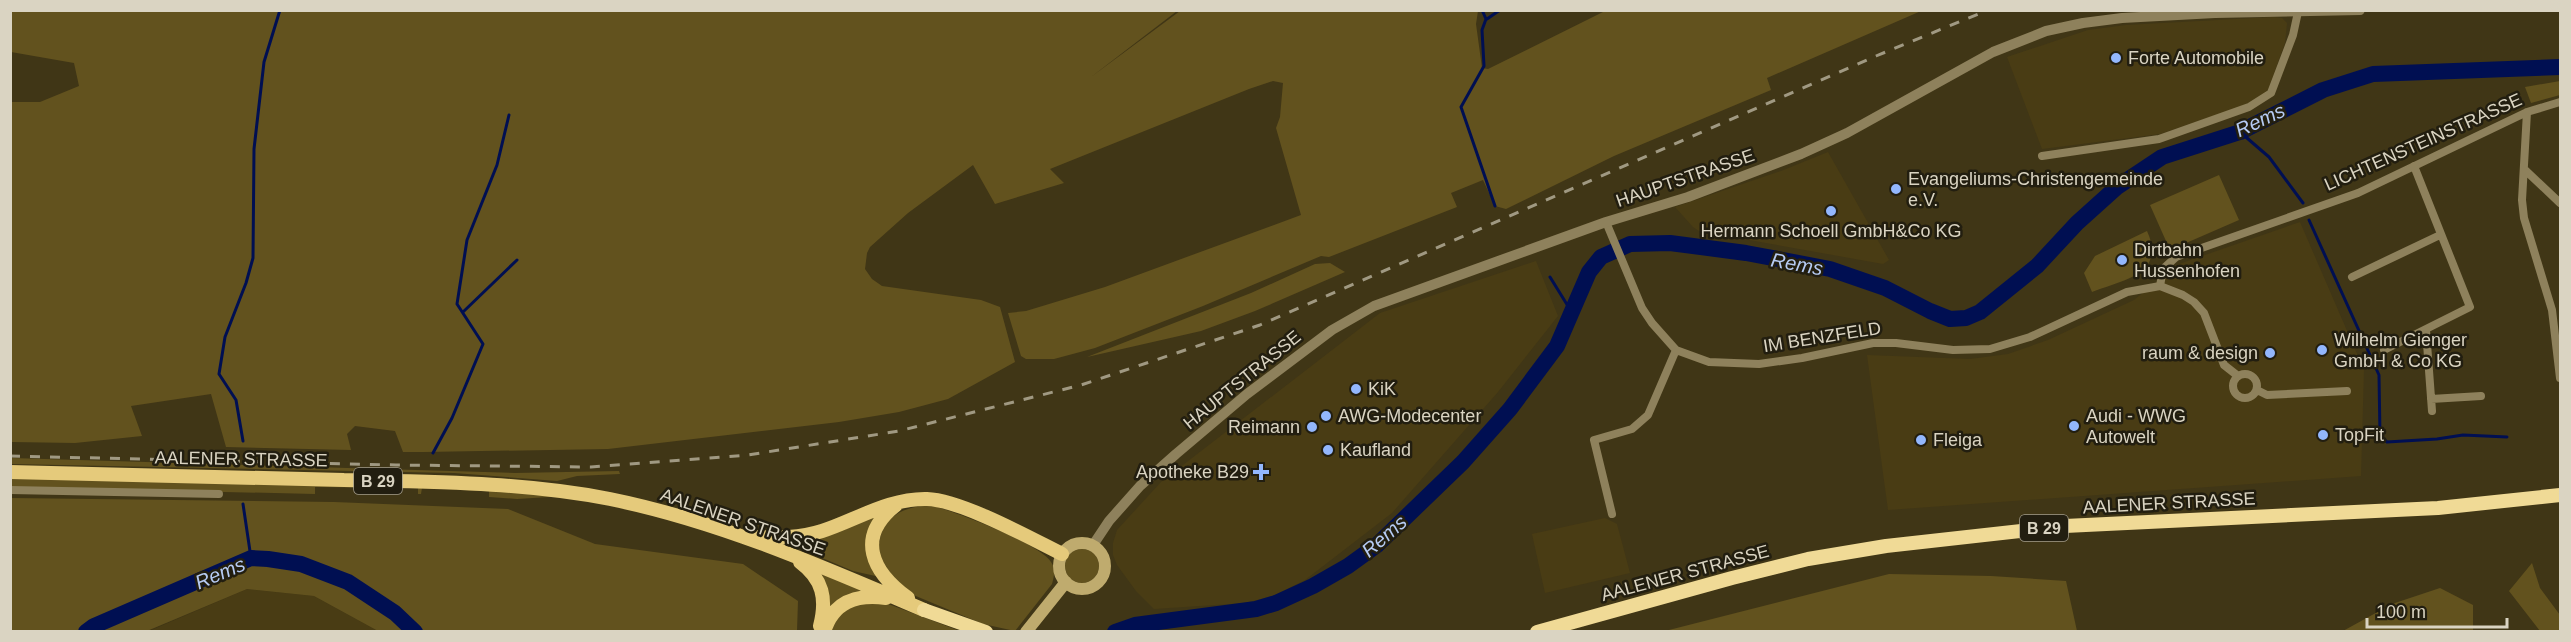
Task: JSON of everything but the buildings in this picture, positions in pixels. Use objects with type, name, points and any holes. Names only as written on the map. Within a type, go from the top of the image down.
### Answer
[{"type":"highway","name":"AALENER STRASSE","points":[[1537,632],[1808,559],[1908,543],[2066,526],[2438,508],[2560,495]]},
{"type":"highway","name":"AALENER STRASSE","points":[[924,610],[986,632]]},
{"type":"main road","name":"AALENER STRASSE","points":[[10,472],[503,485],[556,490],[611,499],[698,521],[791,555],[924,610]]},
{"type":"main road","points":[[740,536],[784,537],[809,534],[863,513],[899,503],[925,499],[947,502],[1062,554]]},
{"type":"main road","points":[[899,503],[879,521],[872,545],[873,558],[886,579],[924,610]]},
{"type":"main road","points":[[1079,543],[1093,545],[1099,549],[1106,563],[1102,578],[1092,587],[1085,589],[1066,582],[1059,568],[1062,554],[1072,545],[1079,543]]},
{"type":"main road","points":[[791,555],[812,572],[822,588],[824,607],[818,632]]},
{"type":"main road","points":[[1026,632],[1066,582]]},
{"type":"main road","points":[[824,632],[833,612],[846,601],[872,596],[900,600]]},
{"type":"street","name":"HAUPTSTRASSE","points":[[1093,545],[1109,521],[1140,486],[1176,454],[1247,394],[1345,321],[1374,306],[1801,154],[1847,133],[1993,52],[2046,32],[2083,23],[2122,18],[2360,10]]},
{"type":"street","points":[[2042,156],[2159,139],[2249,107],[2271,93],[2294,35],[2298,12]]},
{"type":"street","name":"LICHTENSTEINSTRASSE","points":[[2160,286],[2163,270],[2176,257],[2358,193],[2527,112],[2560,102]]},
{"type":"street","points":[[2527,112],[2522,200],[2524,218],[2556,310],[2560,378]]},
{"type":"street","points":[[2384,350],[2470,307],[2414,165]]},
{"type":"street","points":[[2524,169],[2560,203]]},
{"type":"street","name":"IM BENZFELD","points":[[1606,222],[1642,308],[1652,323],[1676,350],[1709,362],[1728,365],[1759,364],[1802,358],[1874,343],[1896,343],[1953,350],[1990,349],[2030,337],[2127,292],[2160,286]]},
{"type":"street","points":[[2352,277],[2440,235]]},
{"type":"street","points":[[2160,286],[2183,295],[2194,302],[2204,313],[2224,365],[2238,376],[2250,375],[2257,384],[2257,390],[2249,398],[2238,396],[2233,386],[2238,376]]},
{"type":"street","points":[[2426,330],[2432,411]]},
{"type":"street","points":[[1612,514],[1594,440],[1632,429],[1648,415],[1676,350]]},
{"type":"street","points":[[2257,390],[2266,395],[2348,392]]},
{"type":"street","points":[[2431,399],[2481,396]]},
{"type":"street","name":"AALENER STRASSE","points":[[10,490],[219,494]]},
{"type":"shaded area","points":[[11,10],[1177,11],[1091,77],[1180,11],[1478,11],[1476,24],[1482,68],[1488,69],[1605,11],[1921,11],[1767,78],[1771,90],[1614,156],[1506,209],[1495,206],[1483,180],[1451,193],[1457,207],[1329,257],[1321,256],[1203,306],[1095,348],[1054,359],[1026,359],[1021,356],[1008,313],[1026,311],[1105,287],[1301,215],[1276,128],[1280,117],[1283,83],[1273,81],[1249,89],[1050,169],[1064,183],[995,204],[973,165],[908,213],[870,247],[865,269],[872,279],[882,286],[981,300],[1000,307],[1015,362],[948,399],[899,412],[839,422],[608,449],[403,452],[395,431],[355,426],[347,434],[351,450],[226,447],[211,394],[131,406],[142,436],[75,443],[11,442],[11,102],[40,102],[79,86],[74,63],[11,52]]},
{"type":"shaded area","points":[[2282,18],[2287,23],[2285,43],[2268,90],[2257,99],[2237,108],[2160,134],[2042,149],[2007,57],[2088,30],[2126,25]]},
{"type":"shaded area","points":[[2560,81],[2560,95],[2531,103],[2525,87]]},
{"type":"shaded area","points":[[1828,152],[1889,260],[1883,264],[1699,231],[1675,207],[1781,171]]},
{"type":"shaded area","points":[[2219,175],[2239,220],[2170,250],[2150,205]]},
{"type":"shaded area","points":[[2300,222],[2364,370],[2361,476],[1888,510],[1867,355],[1970,359],[2008,354],[2048,340],[2134,300],[2179,264]]},
{"type":"shaded area","name":"Dirtbahn Hussenhofen","points":[[2147,231],[2152,245],[2151,257],[2147,266],[2128,279],[2092,292],[2084,273],[2095,256]]},
{"type":"shaded area","points":[[1536,261],[1558,316],[1498,392],[1392,513],[1305,580],[1273,596],[1245,603],[1154,609],[1136,591],[1117,565],[1113,555],[1113,543],[1117,530],[1161,482],[1380,313]]},
{"type":"shaded area","points":[[1330,263],[1345,272],[1255,311],[1201,331],[1087,357],[1251,293],[1315,264]]},
{"type":"shaded area","points":[[11,458],[515,473],[619,471],[620,474],[577,476],[557,481],[454,473],[11,464]]},
{"type":"shaded area","points":[[11,476],[469,486],[565,496],[517,499],[489,497],[489,491],[422,488],[421,494],[418,494],[418,488],[315,487],[315,494],[11,487]]},
{"type":"shaded area","points":[[11,498],[334,502],[508,509],[595,544],[743,564],[798,601],[797,631],[378,631],[314,596],[247,589],[147,631],[11,631]]},
{"type":"shaded area","points":[[929,505],[975,520],[1013,537],[1043,554],[1051,562],[1054,570],[1052,584],[1015,631],[983,624],[899,587],[878,553],[882,532],[886,524],[899,513],[907,509]]},
{"type":"shaded area","points":[[884,510],[876,522],[880,577],[853,571],[782,541]]},
{"type":"shaded area","points":[[1605,518],[1617,524],[1630,573],[1545,593],[1532,534]]},
{"type":"shaded area","points":[[1082,549],[1094,554],[1099,566],[1094,578],[1082,583],[1070,578],[1065,566],[1070,554]]},
{"type":"shaded area","points":[[2532,563],[2540,588],[2560,615],[2560,631],[2540,631],[2509,591]]},
{"type":"shaded area","points":[[819,574],[832,575],[866,590],[849,594],[829,608]]},
{"type":"shaded area","points":[[1889,574],[1991,576],[2066,581],[2077,631],[1665,631]]},
{"type":"shaded area","points":[[2440,588],[2473,605],[2473,631],[2343,631],[2392,604]]},
{"type":"shaded area","points":[[247,589],[314,596],[378,631],[147,632]]},
{"type":"shaded area","points":[[883,602],[960,631],[827,632],[838,616],[850,607],[864,603]]},
{"type":"waterway","points":[[243,441],[236,400],[219,374],[225,337],[253,258],[254,149],[264,62],[280,10]]},
{"type":"waterway","points":[[1482,10],[1486,19],[1482,30],[1484,66],[1461,107],[1495,206]]},
{"type":"waterway","points":[[1487,19],[1500,10]]},
{"type":"waterway","name":"Rems","points":[[1115,632],[1135,625],[1256,609],[1276,603],[1348,566],[1377,545],[1463,462],[1510,409],[1557,346],[1589,272],[1601,257],[1630,244],[1670,243],[1746,253],[1830,269],[1885,288],[1950,319],[1966,318],[1980,312],[2037,266],[2077,223],[2117,187],[2162,157],[2240,132],[2323,90],[2373,74],[2560,67]]},
{"type":"waterway","name":"Rems","points":[[2373,68],[2373,74]]},
{"type":"waterway","points":[[433,453],[452,418],[483,344],[457,304],[467,240],[497,165],[509,115]]},
{"type":"waterway","points":[[2240,132],[2269,157],[2303,203]]},
{"type":"waterway","points":[[2309,220],[2379,375],[2380,436],[2387,442],[2463,435],[2507,437]]},
{"type":"waterway","points":[[463,312],[517,260]]},
{"type":"waterway","points":[[1550,277],[1571,311]]},
{"type":"waterway","points":[[243,504],[251,558]]},
{"type":"waterway","name":"Rems","points":[[86,632],[94,626],[251,558],[301,564],[348,582],[395,613],[415,632]]},
{"type":"railway","points":[[10,456],[591,467],[748,455],[899,431],[1081,385],[1260,325],[1876,56],[1988,10]]},
{"type":"place","name":"Forte Automobile","points":[[2116,58]]},
{"type":"place","name":"Evangeliums-Christengemeinde e.V.","points":[[1896,189]]},
{"type":"place","name":"Hermann Schoell GmbH&Co KG","points":[[1831,211]]},
{"type":"place","name":"Dirtbahn Hussenhofen","points":[[2122,260]]},
{"type":"place","name":"Wilhelm Gienger GmbH & Co KG","points":[[2322,350]]},
{"type":"place","name":"raum & design","points":[[2270,353]]},
{"type":"place","name":"KiK","points":[[1356,389]]},
{"type":"place","name":"AWG-Modecenter","points":[[1326,416]]},
{"type":"place","name":"Audi - WWG Autowelt","points":[[2074,426]]},
{"type":"place","name":"Reimann","points":[[1312,427]]},
{"type":"place","name":"TopFit","points":[[2323,435]]},
{"type":"place","name":"Fleiga","points":[[1921,440]]},
{"type":"place","name":"Kaufland","points":[[1328,450]]},
{"type":"place","name":"Apotheke B29","points":[[1261,472]]}]
